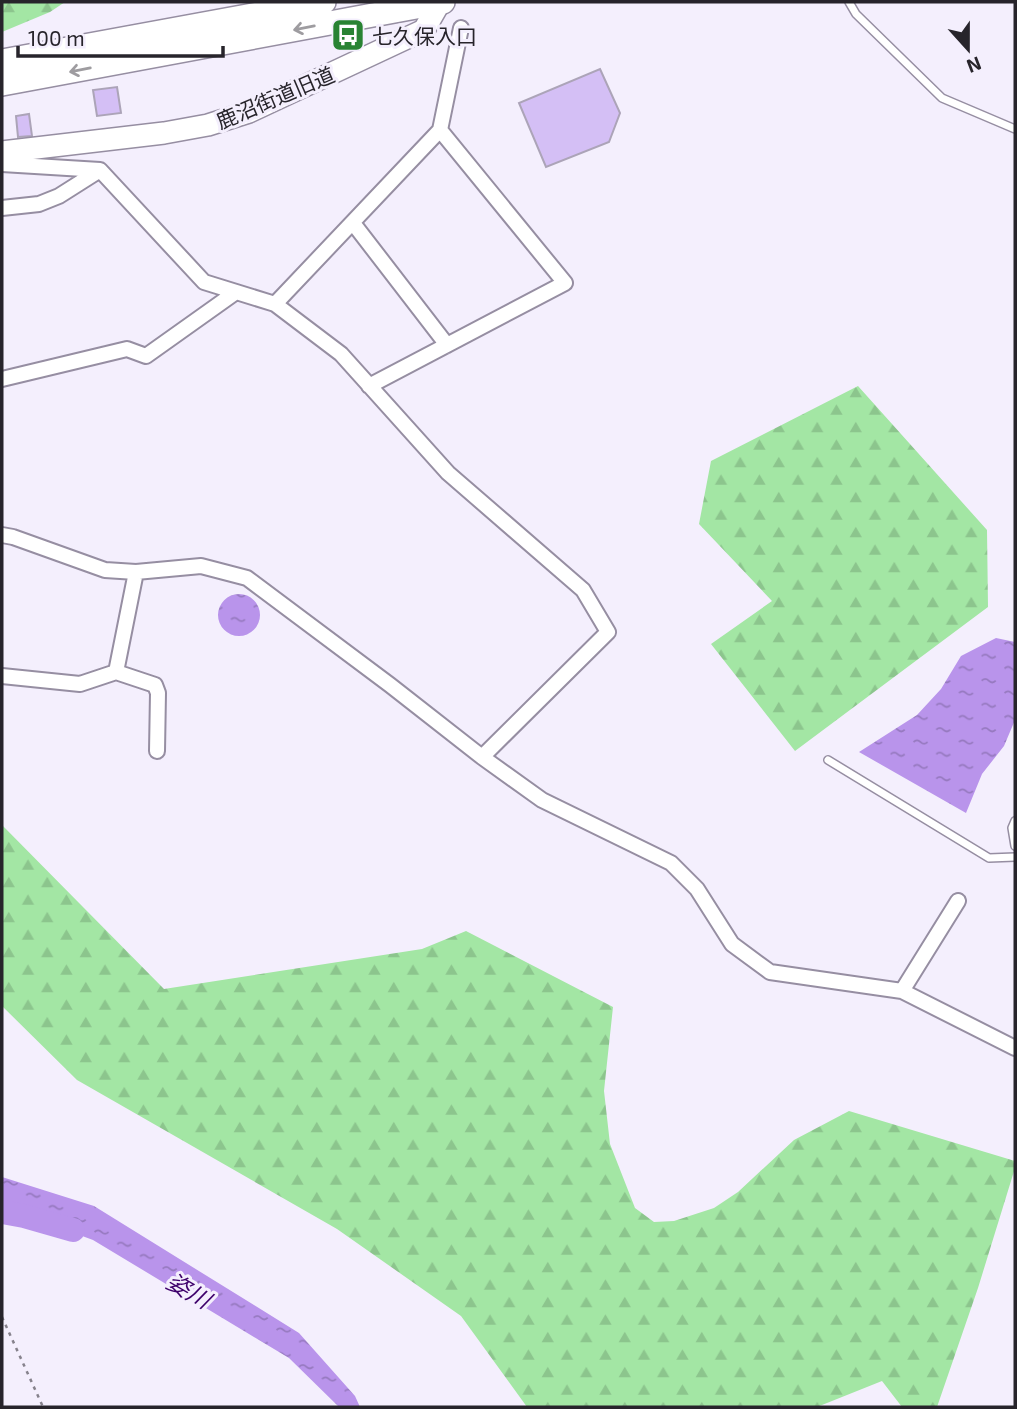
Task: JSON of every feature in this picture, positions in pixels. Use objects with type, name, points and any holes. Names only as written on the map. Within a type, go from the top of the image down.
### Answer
[{"type":"main road","points":[[2,61],[324,2]]},
{"type":"main road","points":[[2,85],[441,2]]},
{"type":"street","name":"鹿沼街道旧道","points":[[2,152],[164,133],[208,125],[249,112],[424,30],[441,2]]},
{"type":"street","points":[[275,304],[440,130],[461,28]]},
{"type":"street","points":[[369,386],[565,283],[440,130]]},
{"type":"street","points":[[2,164],[100,170],[204,282],[275,304],[341,354],[448,473],[583,590],[608,632],[482,757]]},
{"type":"street","points":[[2,208],[38,204],[59,196],[100,170]]},
{"type":"street","points":[[353,223],[447,345]]},
{"type":"street","points":[[2,379],[127,349],[146,356],[236,292]]},
{"type":"street","points":[[2,535],[105,570],[136,572],[201,566],[247,578],[542,800],[671,863],[697,889],[732,944],[770,972],[902,991],[1015,1048]]},
{"type":"street","points":[[116,672],[136,572]]},
{"type":"street","points":[[2,676],[80,684],[116,672],[155,685],[158,693],[156,751]]},
{"type":"street","points":[[902,991],[958,901]]},
{"type":"lane","points":[[849,2],[856,14],[942,98],[1015,129]]},
{"type":"lane","points":[[828,760],[989,858],[1015,857]]},
{"type":"lane","points":[[1015,821],[1012,828],[1015,846]]},
{"type":"path","points":[[2,1317],[43,1407]]},
{"type":"green space","points":[[2,2],[65,2],[50,12],[2,32]]},
{"type":"green space","points":[[858,386],[987,530],[988,607],[795,751],[711,644],[772,601],[699,524],[711,461]]},
{"type":"green space","points":[[2,825],[164,989],[422,949],[466,931],[613,1007],[604,1091],[610,1144],[635,1208],[654,1222],[674,1221],[714,1208],[738,1192],[794,1140],[849,1111],[1015,1161],[978,1288],[937,1407],[902,1407],[882,1381],[817,1407],[527,1407],[461,1316],[337,1229],[77,1080],[2,1006]]},
{"type":"water","points":[[239,594],[254,600],[260,615],[254,630],[239,636],[224,630],[218,615],[224,600]]},
{"type":"water","points":[[996,638],[1015,642],[1015,720],[1004,746],[982,774],[966,813],[859,752],[917,715],[941,689],[961,656]]},
{"type":"water","points":[[2,1177],[94,1206],[299,1333],[355,1396],[360,1407],[339,1407],[289,1358],[93,1240],[2,1208]]},
{"type":"building","points":[[600,69],[620,113],[609,142],[546,167],[519,103]]},
{"type":"building","points":[[117,87],[121,113],[97,116],[93,90]]},
{"type":"building","points":[[29,114],[32,136],[18,137],[16,116]]},
{"type":"waterway","name":"姿川","points":[[2,1212],[73,1230]]},
{"type":"place","name":"七久保入口","points":[[348,35]]}]
